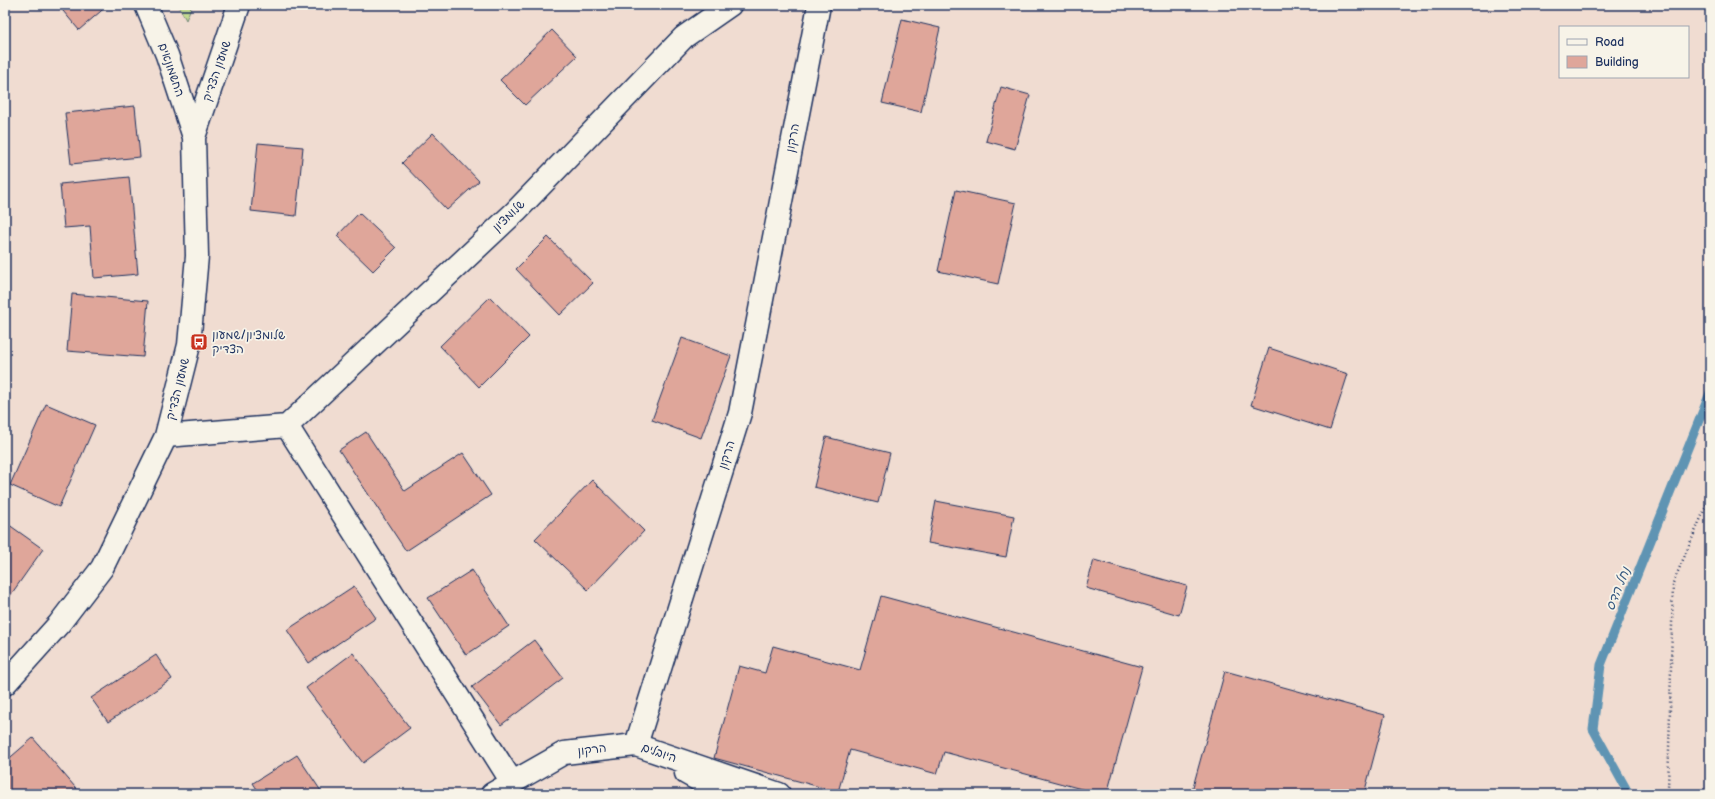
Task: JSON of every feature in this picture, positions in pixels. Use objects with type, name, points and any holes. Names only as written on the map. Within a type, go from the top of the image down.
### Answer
[{"type":"street","name":"החשמונאים","points":[[146,5],[167,55],[194,137]]},
{"type":"street","name":"שמעון הצדיק","points":[[5,684],[59,624],[102,568],[166,436],[189,345],[197,256],[194,137],[239,5]]},
{"type":"street","name":"שלומציון","points":[[287,426],[516,211],[684,38],[730,5]]},
{"type":"street","name":"הרקון","points":[[492,794],[564,753],[636,745],[740,413],[819,5]]},
{"type":"street","points":[[166,436],[287,426],[512,782]]},
{"type":"street","name":"היובלים","points":[[636,745],[724,794]]},
{"type":"street","name":"היובלים","points":[[636,745],[779,794]]},
{"type":"path","points":[[1670,794],[1668,791],[1673,583],[1710,497]]},
{"type":"green space","points":[[178,5],[192,5],[186,20]]},
{"type":"building","points":[[58,5],[108,5],[79,30]]},
{"type":"building","points":[[902,19],[940,28],[921,112],[882,103]]},
{"type":"building","points":[[552,30],[577,56],[525,105],[500,80]]},
{"type":"building","points":[[1001,87],[1030,95],[1015,149],[986,141]]},
{"type":"building","points":[[135,106],[140,157],[71,164],[65,113]]},
{"type":"building","points":[[433,133],[479,181],[447,210],[402,163]]},
{"type":"building","points":[[258,143],[303,147],[296,216],[251,211]]},
{"type":"building","points":[[129,177],[138,274],[94,278],[90,226],[64,228],[60,184]]},
{"type":"building","points":[[956,190],[1016,203],[998,284],[938,271]]},
{"type":"building","points":[[359,213],[396,248],[373,271],[337,236]]},
{"type":"building","points":[[548,237],[593,283],[560,315],[516,269]]},
{"type":"building","points":[[72,294],[148,301],[143,357],[67,351]]},
{"type":"building","points":[[490,297],[529,337],[479,387],[440,346]]},
{"type":"building","points":[[682,338],[731,356],[701,438],[652,420]]},
{"type":"building","points":[[1269,348],[1348,374],[1330,430],[1251,405]]},
{"type":"building","points":[[46,404],[95,425],[59,507],[10,485]]},
{"type":"building","points":[[366,432],[405,491],[463,453],[491,495],[406,551],[339,450]]},
{"type":"building","points":[[826,437],[890,453],[878,503],[814,487]]},
{"type":"building","points":[[592,480],[644,531],[588,590],[535,539]]},
{"type":"building","points":[[936,501],[1014,516],[1006,557],[928,543]]},
{"type":"building","points":[[5,522],[43,549],[5,603]]},
{"type":"building","points":[[1094,560],[1187,586],[1179,615],[1086,588]]},
{"type":"building","points":[[472,570],[509,626],[466,655],[428,598]]},
{"type":"building","points":[[354,586],[376,618],[309,663],[287,630]]},
{"type":"building","points":[[881,596],[1142,667],[1107,794],[1100,794],[944,752],[937,774],[850,750],[838,792],[714,758],[739,666],[765,673],[773,646],[860,670]]},
{"type":"building","points":[[534,640],[563,678],[501,725],[472,687]]},
{"type":"building","points":[[353,653],[410,728],[363,763],[306,688]]},
{"type":"building","points":[[156,655],[172,679],[108,722],[91,698]]},
{"type":"building","points":[[1225,671],[1385,715],[1364,794],[1191,794]]},
{"type":"building","points":[[33,738],[81,794],[5,794],[5,762]]},
{"type":"building","points":[[297,755],[323,794],[260,794],[253,783]]},
{"type":"waterway","name":"נחל הדס","points":[[1629,794],[1593,729],[1601,665],[1710,393]]},
{"type":"place","name":"שלומציון/שמעון הצדיק","points":[[199,342]]}]
